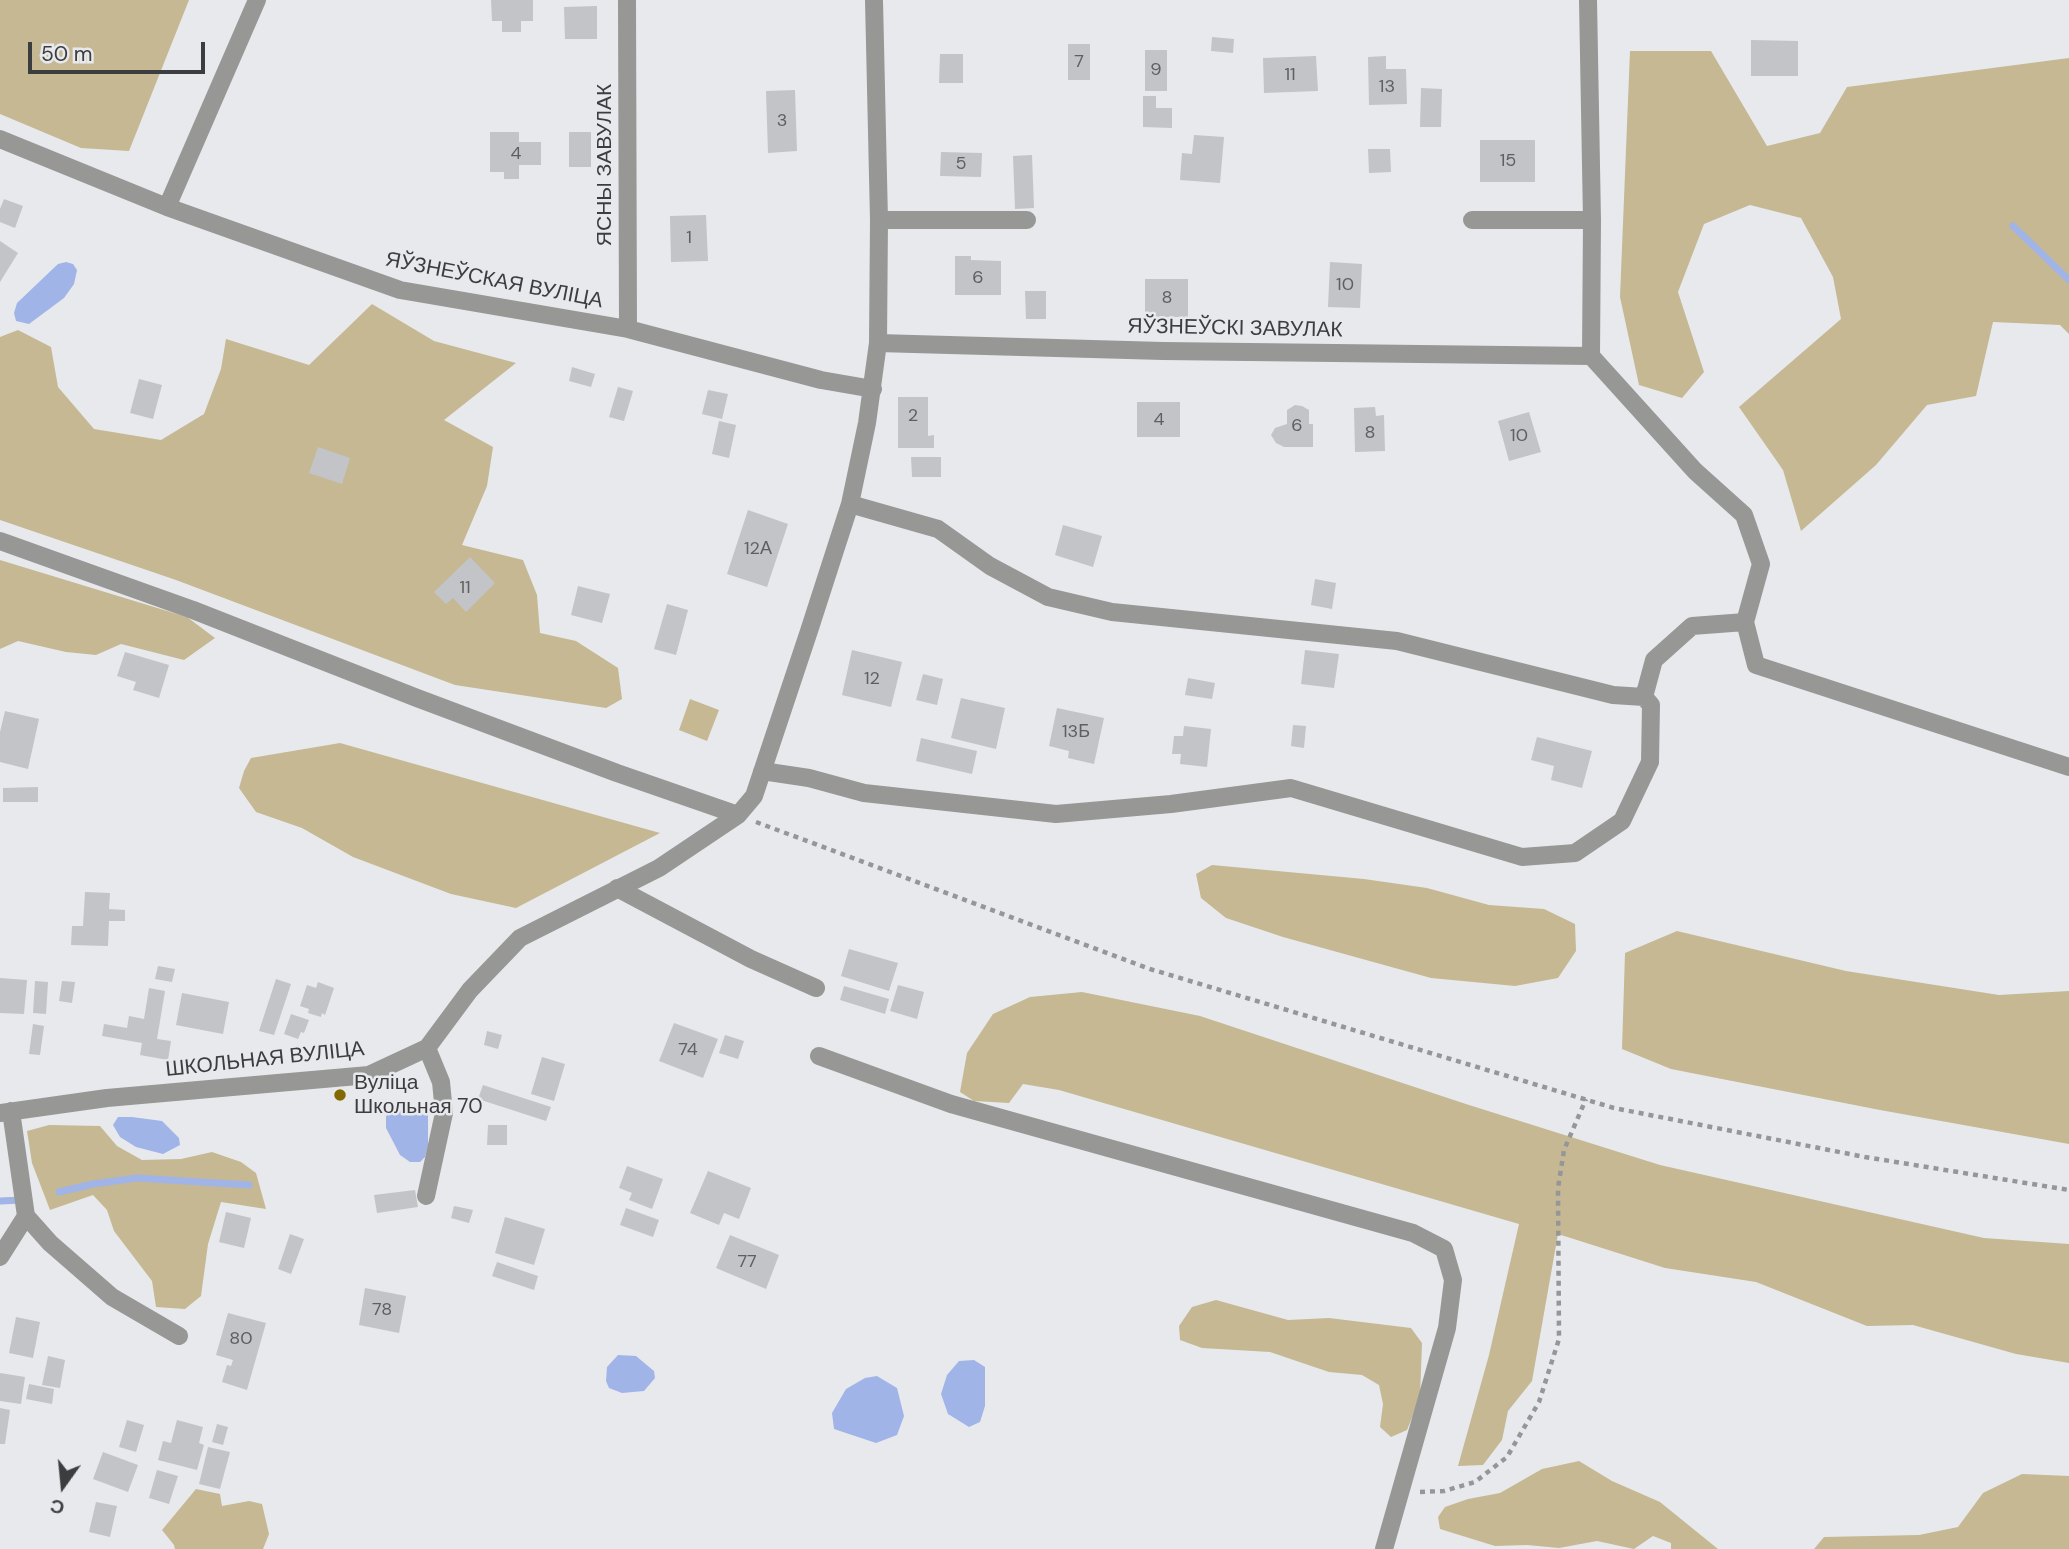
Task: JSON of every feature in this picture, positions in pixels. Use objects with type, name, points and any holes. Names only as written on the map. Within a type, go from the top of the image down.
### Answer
[{"type":"street","points":[[167,206],[257,0]]},
{"type":"street","name":"ЯСНЫ ЗАВУЛАК","points":[[627,0],[628,330]]},
{"type":"street","points":[[0,541],[193,610],[492,726],[738,815],[754,796],[850,504],[873,388],[878,343],[879,219],[874,0]]},
{"type":"street","points":[[1588,0],[1592,220],[1591,356],[1695,471],[1744,515],[1761,564],[1745,622],[1756,665],[2069,766]]},
{"type":"street","name":"ЯЎЗНЕЎСКАЯ ВУЛІЦА","points":[[0,139],[167,206],[400,290],[628,330],[821,380],[873,388]]},
{"type":"street","points":[[879,219],[1027,220]]},
{"type":"street","points":[[1472,220],[1592,220]]},
{"type":"street","name":"ЯЎЗНЕЎСКІ ЗАВУЛАК","points":[[878,343],[1163,351],[1591,356]]},
{"type":"street","points":[[762,771],[809,778],[864,793],[1056,814],[1171,804],[1290,788],[1522,857],[1575,853],[1622,821],[1650,762],[1651,705],[1644,697],[1613,695],[1396,641],[1112,612],[1048,597],[990,566],[938,529],[850,504]]},
{"type":"street","points":[[1644,697],[1654,660],[1692,626],[1745,622]]},
{"type":"street","name":"ШКОЛЬНАЯ ВУЛІЦА","points":[[5,1112],[107,1098],[369,1075],[427,1048],[470,990],[520,938],[659,868],[738,815]]},
{"type":"street","points":[[617,888],[751,960],[816,988]]},
{"type":"street","points":[[426,1196],[444,1113],[441,1082],[427,1048]]},
{"type":"street","points":[[819,1056],[951,1104],[1413,1233],[1444,1250],[1453,1280],[1447,1328],[1384,1549]]},
{"type":"street","points":[[5,1112],[26,1216],[50,1243],[112,1297],[179,1336]]},
{"type":"street","points":[[0,1257],[26,1216]]},
{"type":"path","points":[[738,815],[1150,970],[1614,1108],[1865,1157],[2069,1190]]},
{"type":"path","points":[[1401,1492],[1444,1492],[1475,1482],[1507,1457],[1539,1402],[1559,1339],[1558,1188],[1564,1150],[1586,1099]]},
{"type":"shaded area","points":[[0,0],[189,0],[129,151],[81,148],[0,114]]},
{"type":"shaded area","points":[[1630,51],[1711,51],[1767,146],[1820,133],[1847,87],[2069,58],[2069,334],[2060,325],[1993,322],[1976,396],[1927,405],[1876,465],[1801,531],[1783,470],[1739,407],[1841,319],[1833,277],[1801,218],[1750,205],[1704,224],[1678,292],[1704,372],[1682,398],[1639,385],[1620,297]]},
{"type":"shaded area","points":[[372,304],[434,341],[516,363],[444,420],[493,447],[487,486],[462,545],[523,560],[537,595],[540,633],[576,641],[618,668],[622,699],[606,708],[455,685],[176,580],[0,520],[0,337],[18,330],[51,347],[58,387],[94,429],[161,440],[204,414],[221,369],[226,339],[309,365]]},
{"type":"shaded area","points":[[0,560],[187,617],[215,638],[184,660],[121,644],[96,655],[66,652],[18,641],[0,649]]},
{"type":"shaded area","points":[[690,699],[719,710],[707,741],[679,730]]},
{"type":"shaded area","points":[[340,743],[660,833],[516,908],[451,894],[353,857],[302,828],[256,812],[239,788],[251,758]]},
{"type":"shaded area","points":[[1212,865],[1364,879],[1427,888],[1489,905],[1544,909],[1575,924],[1576,951],[1558,978],[1515,986],[1431,978],[1283,937],[1226,918],[1201,898],[1196,874]]},
{"type":"shaded area","points":[[1677,931],[1846,971],[1999,995],[2069,991],[2069,1144],[1671,1069],[1622,1049],[1625,953]]},
{"type":"shaded area","points":[[1082,992],[1200,1016],[1660,1165],[1984,1238],[2069,1244],[2069,1363],[2016,1354],[1913,1325],[1867,1326],[1756,1282],[1665,1268],[1558,1234],[1532,1381],[1508,1411],[1502,1440],[1483,1465],[1458,1466],[1489,1355],[1519,1224],[1059,1090],[1023,1084],[1009,1103],[974,1101],[960,1092],[967,1053],[993,1014],[1030,997]]},
{"type":"shaded area","points":[[49,1125],[100,1126],[117,1146],[142,1160],[181,1159],[212,1152],[241,1162],[256,1173],[266,1209],[221,1202],[208,1244],[201,1296],[185,1309],[156,1307],[152,1281],[114,1231],[107,1210],[93,1195],[50,1210],[32,1163],[27,1131]]},
{"type":"shaded area","points":[[1216,1300],[1288,1320],[1329,1318],[1411,1328],[1422,1343],[1420,1398],[1407,1430],[1391,1437],[1380,1427],[1383,1404],[1379,1385],[1362,1375],[1329,1372],[1270,1352],[1202,1348],[1180,1340],[1179,1326],[1192,1307]]},
{"type":"shaded area","points":[[1579,1461],[1612,1481],[1660,1502],[1718,1549],[1671,1549],[1671,1543],[1653,1536],[1634,1549],[1597,1541],[1559,1548],[1495,1546],[1440,1529],[1438,1517],[1445,1507],[1500,1493],[1542,1469]]},
{"type":"shaded area","points":[[2022,1474],[2069,1476],[2069,1549],[1814,1549],[1824,1537],[1919,1535],[1958,1527],[1983,1493]]},
{"type":"shaded area","points":[[196,1489],[220,1494],[222,1506],[249,1501],[262,1504],[269,1534],[263,1549],[175,1549],[162,1530]]},
{"type":"water","points":[[58,264],[73,264],[77,270],[74,284],[64,298],[29,324],[16,321],[14,313],[17,303]]},
{"type":"water","points":[[394,1109],[421,1110],[428,1115],[428,1146],[425,1157],[420,1162],[410,1162],[400,1155],[386,1128],[386,1116]]},
{"type":"water","points":[[118,1117],[162,1121],[179,1138],[180,1145],[163,1154],[136,1147],[120,1137],[113,1125]]},
{"type":"water","points":[[618,1355],[636,1356],[654,1371],[655,1378],[644,1391],[622,1393],[609,1388],[606,1381],[607,1367]]},
{"type":"water","points":[[974,1360],[985,1367],[985,1406],[980,1422],[969,1427],[948,1414],[941,1394],[947,1375],[959,1361]]},
{"type":"water","points":[[877,1376],[897,1388],[904,1416],[897,1435],[876,1443],[834,1429],[832,1413],[846,1389],[865,1378]]},
{"type":"building","points":[[491,0],[533,0],[533,21],[521,21],[521,32],[502,32],[502,21],[492,21]]},
{"type":"building","points":[[597,6],[597,39],[565,39],[564,7]]},
{"type":"building","points":[[1212,37],[1234,39],[1233,53],[1211,51]]},
{"type":"building","points":[[1751,40],[1798,41],[1798,76],[1751,76]]},
{"type":"building","points":[[1068,44],[1090,44],[1090,80],[1068,80]]},
{"type":"building","points":[[1145,50],[1167,50],[1167,91],[1145,91]]},
{"type":"building","points":[[940,54],[963,54],[963,83],[939,83]]},
{"type":"building","points":[[1316,56],[1318,91],[1264,93],[1263,58]]},
{"type":"building","points":[[1386,56],[1386,69],[1406,69],[1407,104],[1369,105],[1368,57]]},
{"type":"building","points":[[1421,88],[1442,89],[1441,127],[1420,127]]},
{"type":"building","points":[[795,90],[797,151],[768,153],[766,91]]},
{"type":"building","points":[[1143,96],[1156,96],[1156,108],[1172,108],[1172,128],[1143,127]]},
{"type":"building","points":[[490,132],[519,132],[519,142],[541,142],[541,165],[519,165],[519,179],[504,179],[504,172],[490,172]]},
{"type":"building","points":[[569,132],[591,132],[591,167],[569,167]]},
{"type":"building","points":[[1194,135],[1224,137],[1220,183],[1180,180],[1182,153],[1192,154]]},
{"type":"building","points":[[1480,140],[1535,140],[1535,182],[1480,182]]},
{"type":"building","points":[[1368,149],[1390,149],[1391,172],[1369,173]]},
{"type":"building","points":[[941,152],[982,153],[981,177],[940,176]]},
{"type":"building","points":[[1032,155],[1034,208],[1015,209],[1013,156]]},
{"type":"building","points":[[4,199],[23,206],[15,228],[0,222],[0,209]]},
{"type":"building","points":[[706,215],[708,261],[671,262],[670,216]]},
{"type":"building","points":[[0,241],[18,253],[0,282]]},
{"type":"building","points":[[955,256],[971,256],[971,260],[1001,261],[1001,295],[955,295]]},
{"type":"building","points":[[1330,262],[1362,264],[1360,308],[1328,307]]},
{"type":"building","points":[[1145,279],[1188,279],[1188,317],[1145,317]]},
{"type":"building","points":[[1025,291],[1046,291],[1046,319],[1026,319]]},
{"type":"building","points":[[572,367],[595,374],[591,387],[569,381]]},
{"type":"building","points":[[139,379],[162,385],[153,419],[130,413]]},
{"type":"building","points":[[618,387],[633,391],[624,421],[609,417]]},
{"type":"building","points":[[708,390],[728,394],[722,419],[702,414]]},
{"type":"building","points":[[898,397],[928,397],[928,436],[934,435],[934,448],[898,448]]},
{"type":"building","points":[[1137,402],[1180,402],[1180,437],[1137,437]]},
{"type":"building","points":[[1295,405],[1309,410],[1309,424],[1313,424],[1313,447],[1284,447],[1276,443],[1271,435],[1275,428],[1287,424],[1287,410]]},
{"type":"building","points":[[1375,407],[1376,416],[1384,415],[1385,451],[1355,452],[1354,408]]},
{"type":"building","points":[[1529,412],[1541,452],[1509,461],[1498,421]]},
{"type":"building","points":[[719,421],[736,425],[729,458],[712,454]]},
{"type":"building","points":[[318,447],[350,458],[342,484],[309,473]]},
{"type":"building","points":[[911,457],[941,457],[941,477],[912,477]]},
{"type":"building","points":[[748,510],[788,524],[767,587],[727,574]]},
{"type":"building","points":[[1063,525],[1102,536],[1093,567],[1055,555]]},
{"type":"building","points":[[470,557],[495,583],[466,612],[453,598],[446,604],[434,592]]},
{"type":"building","points":[[1315,579],[1336,583],[1332,609],[1311,605]]},
{"type":"building","points":[[578,586],[610,594],[602,623],[571,615]]},
{"type":"building","points":[[667,604],[688,610],[676,655],[654,649]]},
{"type":"building","points":[[852,650],[902,662],[891,707],[842,695]]},
{"type":"building","points":[[1305,650],[1339,654],[1334,688],[1301,684]]},
{"type":"building","points":[[125,652],[169,665],[159,698],[133,690],[136,682],[117,676]]},
{"type":"building","points":[[923,674],[943,679],[937,705],[916,700]]},
{"type":"building","points":[[1188,678],[1215,683],[1212,699],[1185,695]]},
{"type":"building","points":[[961,698],[1005,708],[996,749],[951,738]]},
{"type":"building","points":[[1057,708],[1104,718],[1094,764],[1068,758],[1069,751],[1049,746]]},
{"type":"building","points":[[5,711],[39,719],[28,769],[0,762],[0,732]]},
{"type":"building","points":[[1293,725],[1306,726],[1304,748],[1291,746]]},
{"type":"building","points":[[1184,726],[1211,729],[1207,767],[1180,764],[1181,754],[1172,754],[1174,736],[1183,736]]},
{"type":"building","points":[[1537,737],[1592,751],[1582,788],[1551,780],[1554,766],[1531,760]]},
{"type":"building","points":[[921,738],[977,751],[972,774],[916,761]]},
{"type":"building","points":[[38,787],[38,802],[3,802],[3,788]]},
{"type":"building","points":[[85,892],[110,893],[109,909],[125,910],[125,921],[109,921],[108,946],[71,945],[72,926],[83,926]]},
{"type":"building","points":[[849,949],[898,963],[889,991],[841,976]]},
{"type":"building","points":[[158,966],[175,969],[172,982],[155,979]]},
{"type":"building","points":[[0,978],[27,980],[24,1014],[0,1013]]},
{"type":"building","points":[[276,979],[291,984],[274,1035],[259,1031]]},
{"type":"building","points":[[35,981],[48,982],[46,1014],[33,1013]]},
{"type":"building","points":[[62,981],[75,982],[72,1003],[59,1001]]},
{"type":"building","points":[[318,982],[334,988],[325,1015],[322,1013],[321,1017],[308,1013],[309,1009],[300,1006],[307,985],[316,988]]},
{"type":"building","points":[[898,985],[924,992],[917,1019],[890,1011]]},
{"type":"building","points":[[844,986],[889,999],[885,1014],[840,1000]]},
{"type":"building","points":[[149,988],[165,991],[157,1039],[171,1041],[168,1060],[140,1055],[142,1043],[102,1036],[104,1024],[127,1028],[129,1016],[144,1019]]},
{"type":"building","points":[[182,993],[229,1002],[223,1034],[176,1025]]},
{"type":"building","points":[[291,1014],[309,1020],[304,1033],[301,1032],[298,1039],[284,1034]]},
{"type":"building","points":[[674,1023],[718,1039],[703,1078],[659,1061]]},
{"type":"building","points":[[33,1024],[44,1026],[40,1055],[29,1054]]},
{"type":"building","points":[[487,1031],[502,1035],[498,1049],[484,1045]]},
{"type":"building","points":[[725,1035],[744,1041],[738,1059],[719,1053]]},
{"type":"building","points":[[542,1057],[565,1064],[554,1101],[531,1094]]},
{"type":"building","points":[[483,1085],[551,1107],[546,1121],[478,1099]]},
{"type":"building","points":[[488,1125],[507,1125],[507,1145],[487,1145]]},
{"type":"building","points":[[627,1166],[663,1179],[652,1209],[629,1200],[632,1193],[619,1188]]},
{"type":"building","points":[[708,1171],[751,1188],[739,1219],[724,1213],[719,1225],[690,1213]]},
{"type":"building","points":[[415,1190],[418,1207],[377,1213],[374,1195]]},
{"type":"building","points":[[454,1206],[473,1210],[469,1223],[451,1218]]},
{"type":"building","points":[[626,1208],[659,1220],[653,1237],[620,1225]]},
{"type":"building","points":[[226,1212],[251,1218],[244,1248],[219,1242]]},
{"type":"building","points":[[505,1217],[545,1229],[534,1265],[495,1253]]},
{"type":"building","points":[[290,1234],[304,1239],[291,1274],[278,1269]]},
{"type":"building","points":[[730,1235],[779,1255],[766,1289],[716,1268]]},
{"type":"building","points":[[497,1262],[538,1276],[534,1290],[492,1276]]},
{"type":"building","points":[[365,1288],[406,1296],[399,1333],[359,1325]]},
{"type":"building","points":[[228,1313],[266,1323],[247,1390],[222,1382],[227,1365],[231,1366],[233,1360],[216,1355]]},
{"type":"building","points":[[16,1317],[40,1322],[33,1358],[9,1353]]},
{"type":"building","points":[[48,1356],[65,1360],[60,1388],[42,1385]]},
{"type":"building","points":[[0,1373],[25,1377],[21,1404],[0,1401]]},
{"type":"building","points":[[29,1384],[54,1389],[52,1404],[26,1399]]},
{"type":"building","points":[[0,1408],[10,1410],[5,1444],[0,1444]]},
{"type":"building","points":[[127,1420],[144,1425],[136,1452],[119,1447]]},
{"type":"building","points":[[177,1420],[203,1427],[199,1443],[204,1445],[197,1470],[158,1460],[163,1441],[171,1443]]},
{"type":"building","points":[[217,1424],[228,1427],[223,1445],[212,1442]]},
{"type":"building","points":[[208,1447],[230,1452],[220,1489],[199,1484]]},
{"type":"building","points":[[103,1452],[138,1465],[128,1492],[93,1479]]},
{"type":"building","points":[[157,1470],[178,1476],[169,1504],[149,1498]]},
{"type":"building","points":[[96,1502],[117,1506],[110,1537],[89,1532]]},
{"type":"waterway","points":[[2013,226],[2069,280]]},
{"type":"waterway","points":[[59,1192],[137,1178],[249,1185]]},
{"type":"waterway","points":[[0,1201],[22,1200]]},
{"type":"place","name":"Вуліца Школьная 70","points":[[340,1095]]}]
